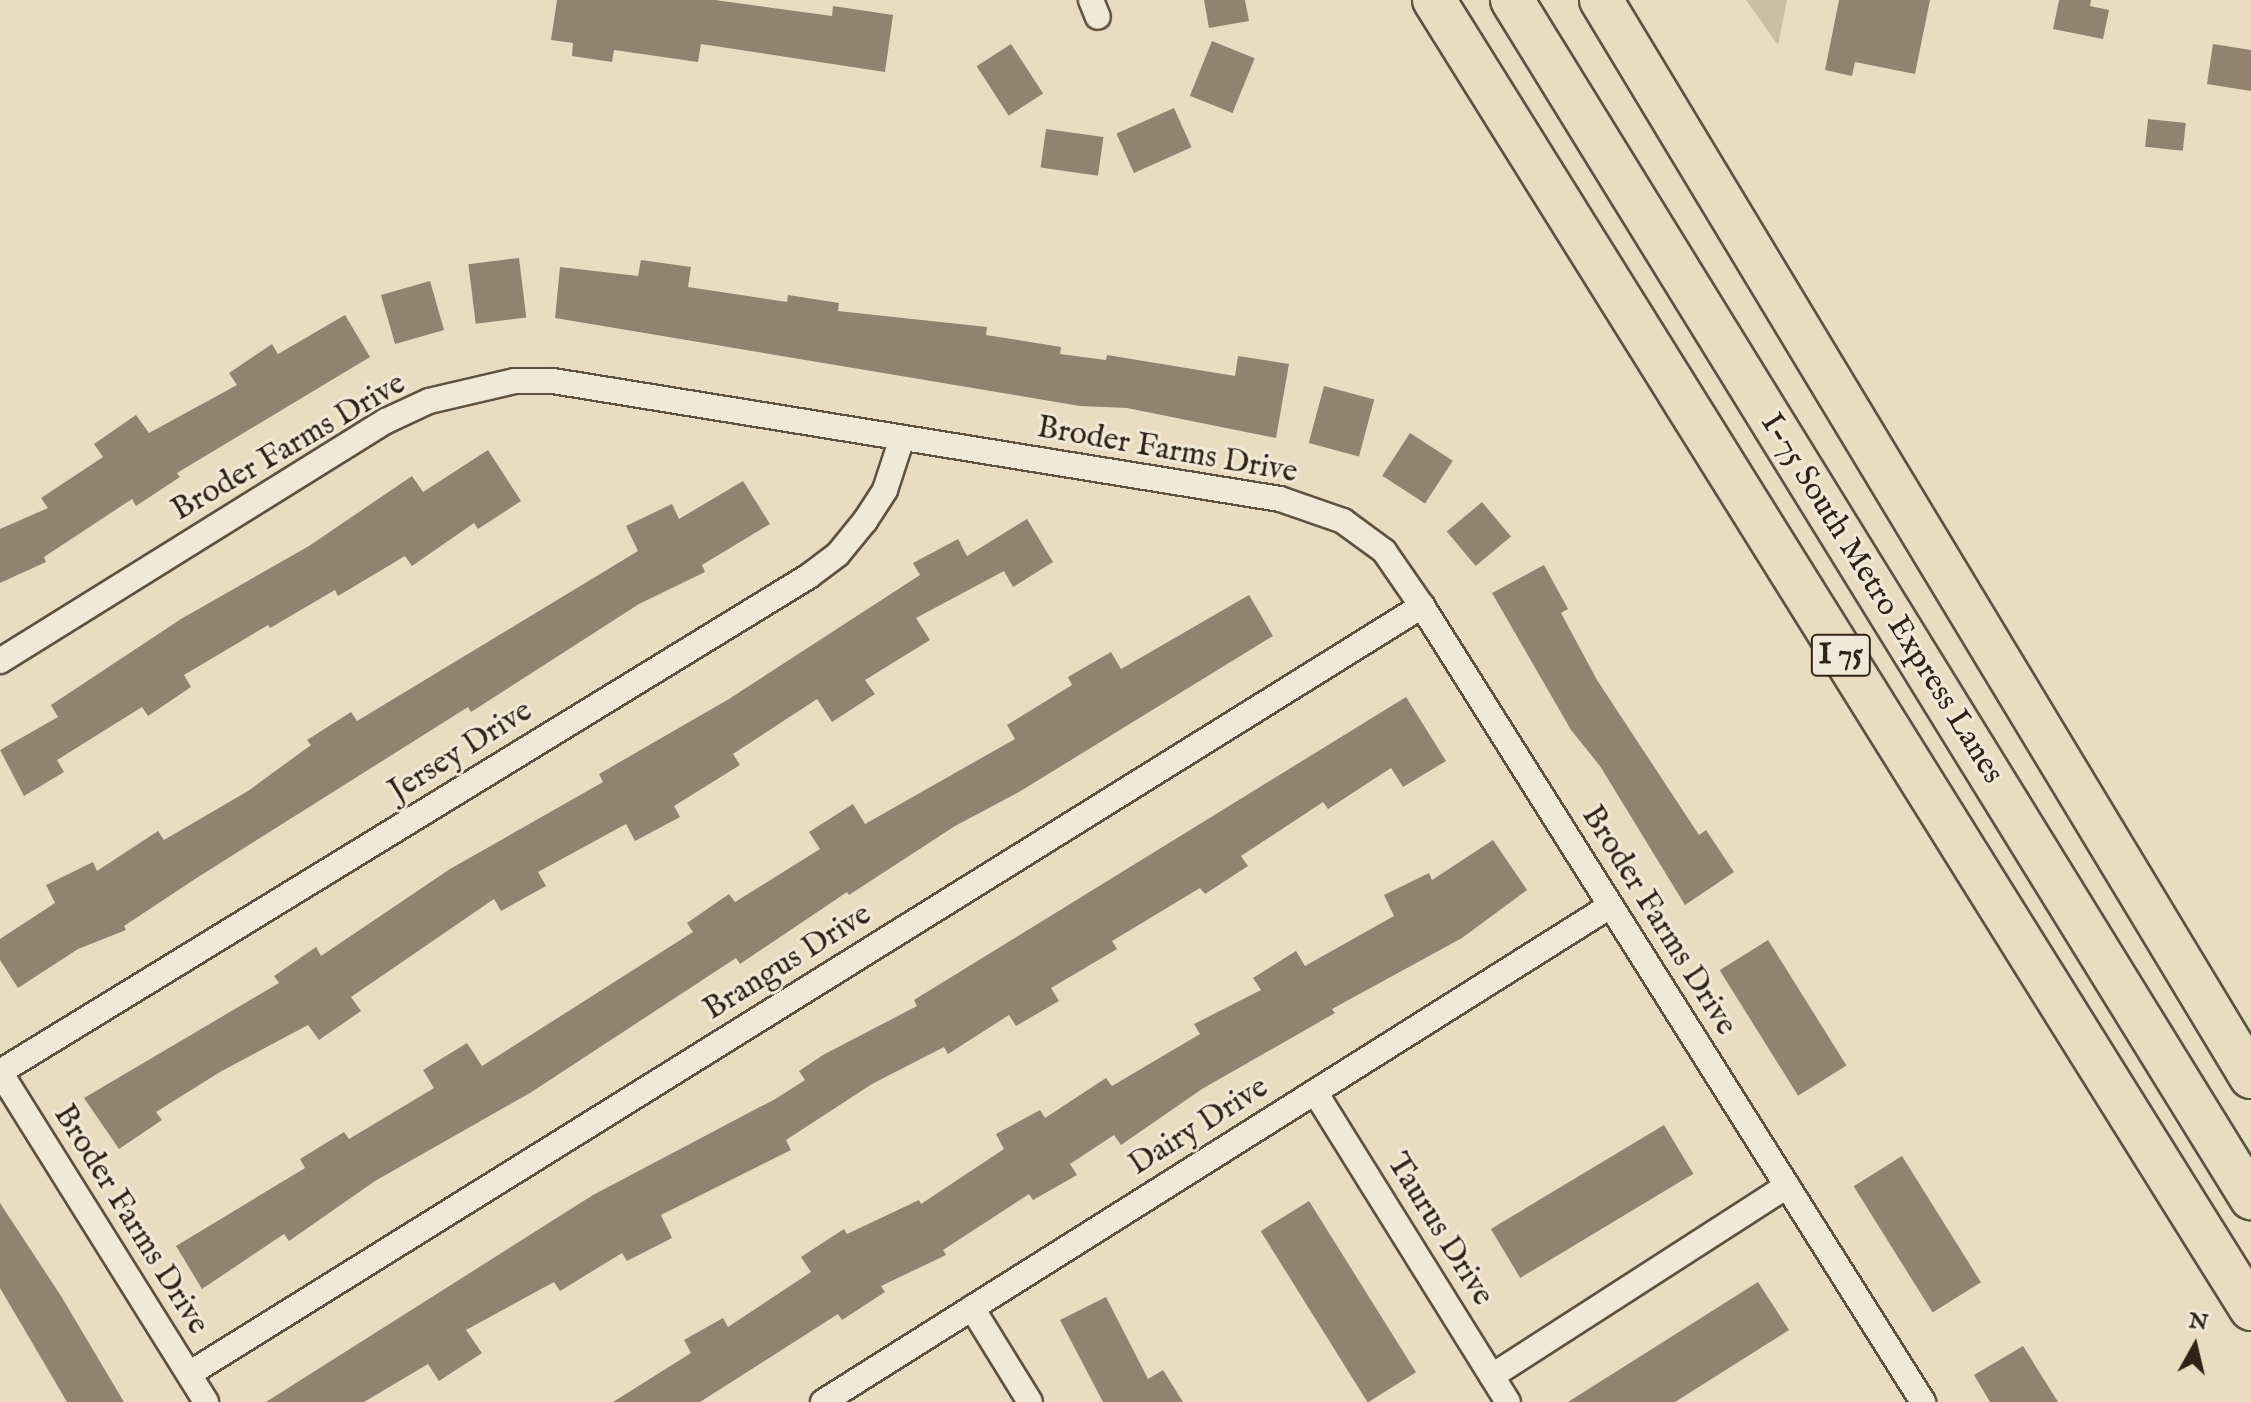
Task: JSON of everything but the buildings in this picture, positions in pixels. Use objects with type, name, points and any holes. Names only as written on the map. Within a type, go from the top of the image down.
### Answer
[{"type":"highway","name":"I 75","points":[[1434,0],[2251,1309]]},
{"type":"highway","name":"I-75 South Metro Express Lanes","points":[[1512,0],[2251,1198]]},
{"type":"highway","points":[[1601,0],[2251,1077]]},
{"type":"street","name":"Broder Farms Drive","points":[[0,661],[386,421],[475,388],[553,381],[1280,499],[1343,521],[1384,551],[1422,606],[1923,1402]]},
{"type":"street","name":"Jersey Drive","points":[[0,1072],[809,576],[838,554],[865,521],[885,490],[902,438]]},
{"type":"street","name":"Brangus Drive","points":[[189,1374],[1422,606]]},
{"type":"street","name":"Dairy Drive","points":[[823,1402],[1610,906]]},
{"type":"street","name":"Broder Farms Drive","points":[[0,1072],[206,1402]]},
{"type":"street","name":"Taurus Drive","points":[[1315,1092],[1508,1402]]},
{"type":"street","points":[[1492,1376],[1787,1186]]},
{"type":"street","points":[[972,1308],[1030,1402]]},
{"type":"shaded area","points":[[1746,0],[1787,0],[1778,45]]}]
